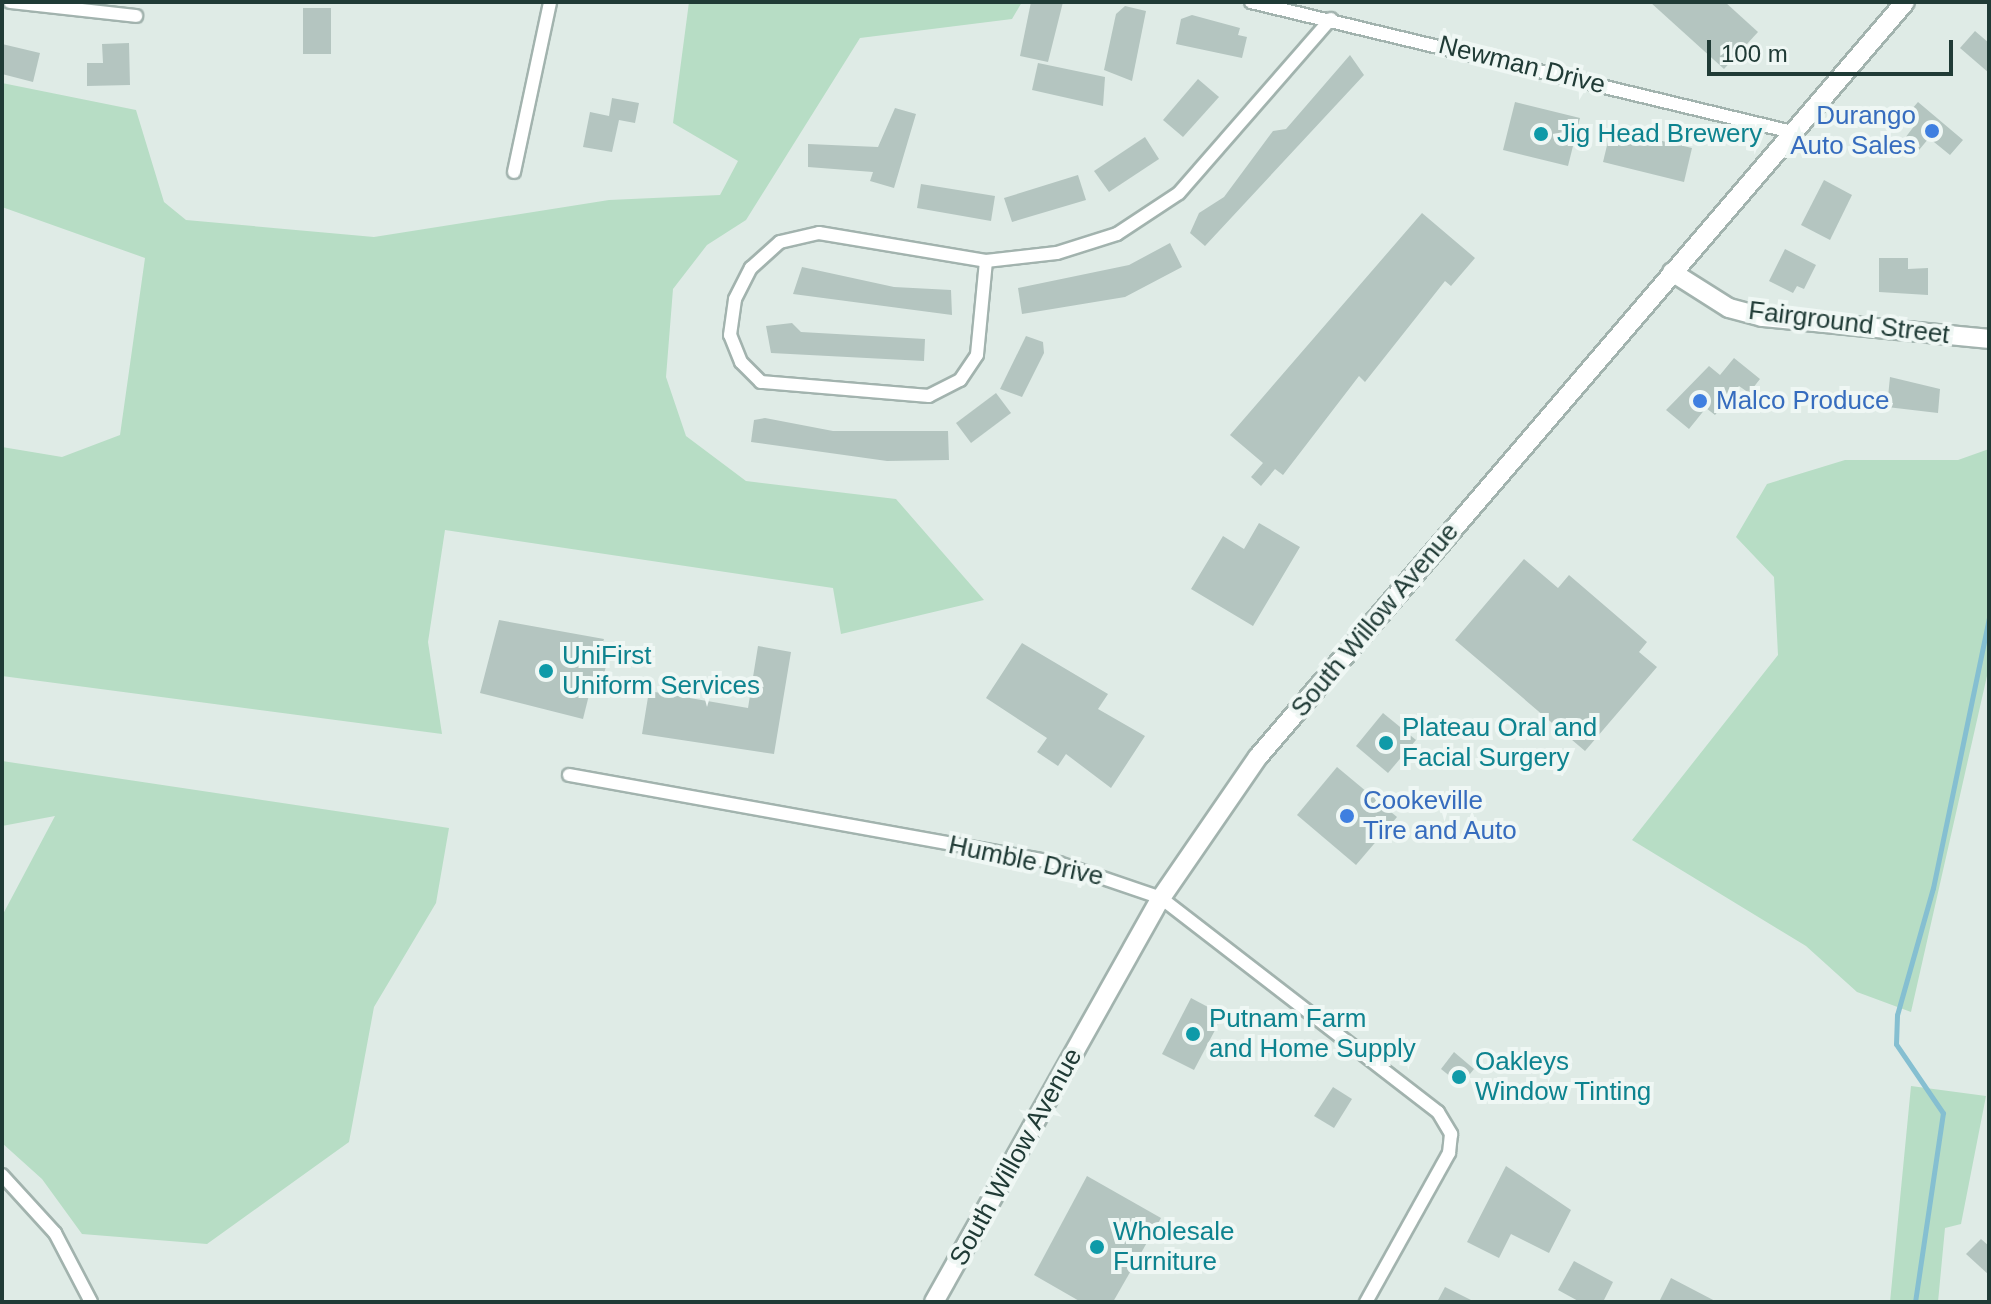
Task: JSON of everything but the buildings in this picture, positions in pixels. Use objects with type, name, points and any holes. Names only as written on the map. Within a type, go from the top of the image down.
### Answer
[{"type":"main road","name":"South Willow Avenue","points":[[934,1302],[1161,898],[1258,757],[1905,2]]},
{"type":"main road","name":"Fairground Street","points":[[1672,272],[1729,308],[1762,317],[1989,339]]},
{"type":"street","points":[[10,2],[136,16]]},
{"type":"street","points":[[514,172],[550,2]]},
{"type":"street","name":"Newman Drive","points":[[1251,2],[1792,132]]},
{"type":"street","points":[[986,261],[985,325],[977,355],[960,380],[929,396],[761,382],[741,362],[730,335],[735,299],[751,268],[780,242],[819,233],[986,261],[1057,253],[1117,234],[1179,193],[1331,19]]},
{"type":"street","name":"Humble Drive","points":[[569,775],[1059,863],[1161,898],[1438,1112],[1451,1134],[1449,1153],[1366,1302]]},
{"type":"street","points":[[2,1175],[55,1233],[91,1302]]},
{"type":"green space","points":[[689,2],[1022,2],[1012,19],[860,38],[746,220],[707,245],[673,289],[666,377],[686,436],[746,481],[896,499],[984,600],[841,634],[833,588],[445,530],[428,642],[442,734],[2,676],[2,447],[62,457],[120,435],[145,258],[2,207],[2,83],[136,110],[164,202],[186,220],[374,237],[609,200],[720,195],[738,161],[673,123]]},
{"type":"green space","points":[[1989,449],[1989,667],[1911,1012],[1857,992],[1806,946],[1632,840],[1778,655],[1774,577],[1736,537],[1767,484],[1845,460],[1958,460]]},
{"type":"green space","points":[[2,761],[449,828],[436,903],[374,1007],[349,1142],[207,1244],[82,1234],[42,1179],[2,1143],[2,916],[55,816],[2,826]]},
{"type":"green space","points":[[1911,1086],[1986,1096],[1961,1224],[1945,1228],[1938,1302],[1890,1302]]},
{"type":"waterway","points":[[1915,1302],[1943,1113],[1896,1044],[1897,1015],[1933,888],[1989,618]]},
{"type":"place","name":"Durango Auto Sales","points":[[1932,131]]},
{"type":"place","name":"Jig Head Brewery","points":[[1541,134]]},
{"type":"place","name":"Malco Produce","points":[[1700,401]]},
{"type":"place","name":"UniFirst Uniform Services","points":[[546,671]]},
{"type":"place","name":"Plateau Oral and Facial Surgery","points":[[1386,743]]},
{"type":"place","name":"Cookeville Tire and Auto","points":[[1347,816]]},
{"type":"place","name":"Putnam Farm and Home Supply","points":[[1193,1034]]},
{"type":"place","name":"Oakleys Window Tinting","points":[[1459,1077]]},
{"type":"place","name":"Wholesale Furniture","points":[[1097,1247]]}]
